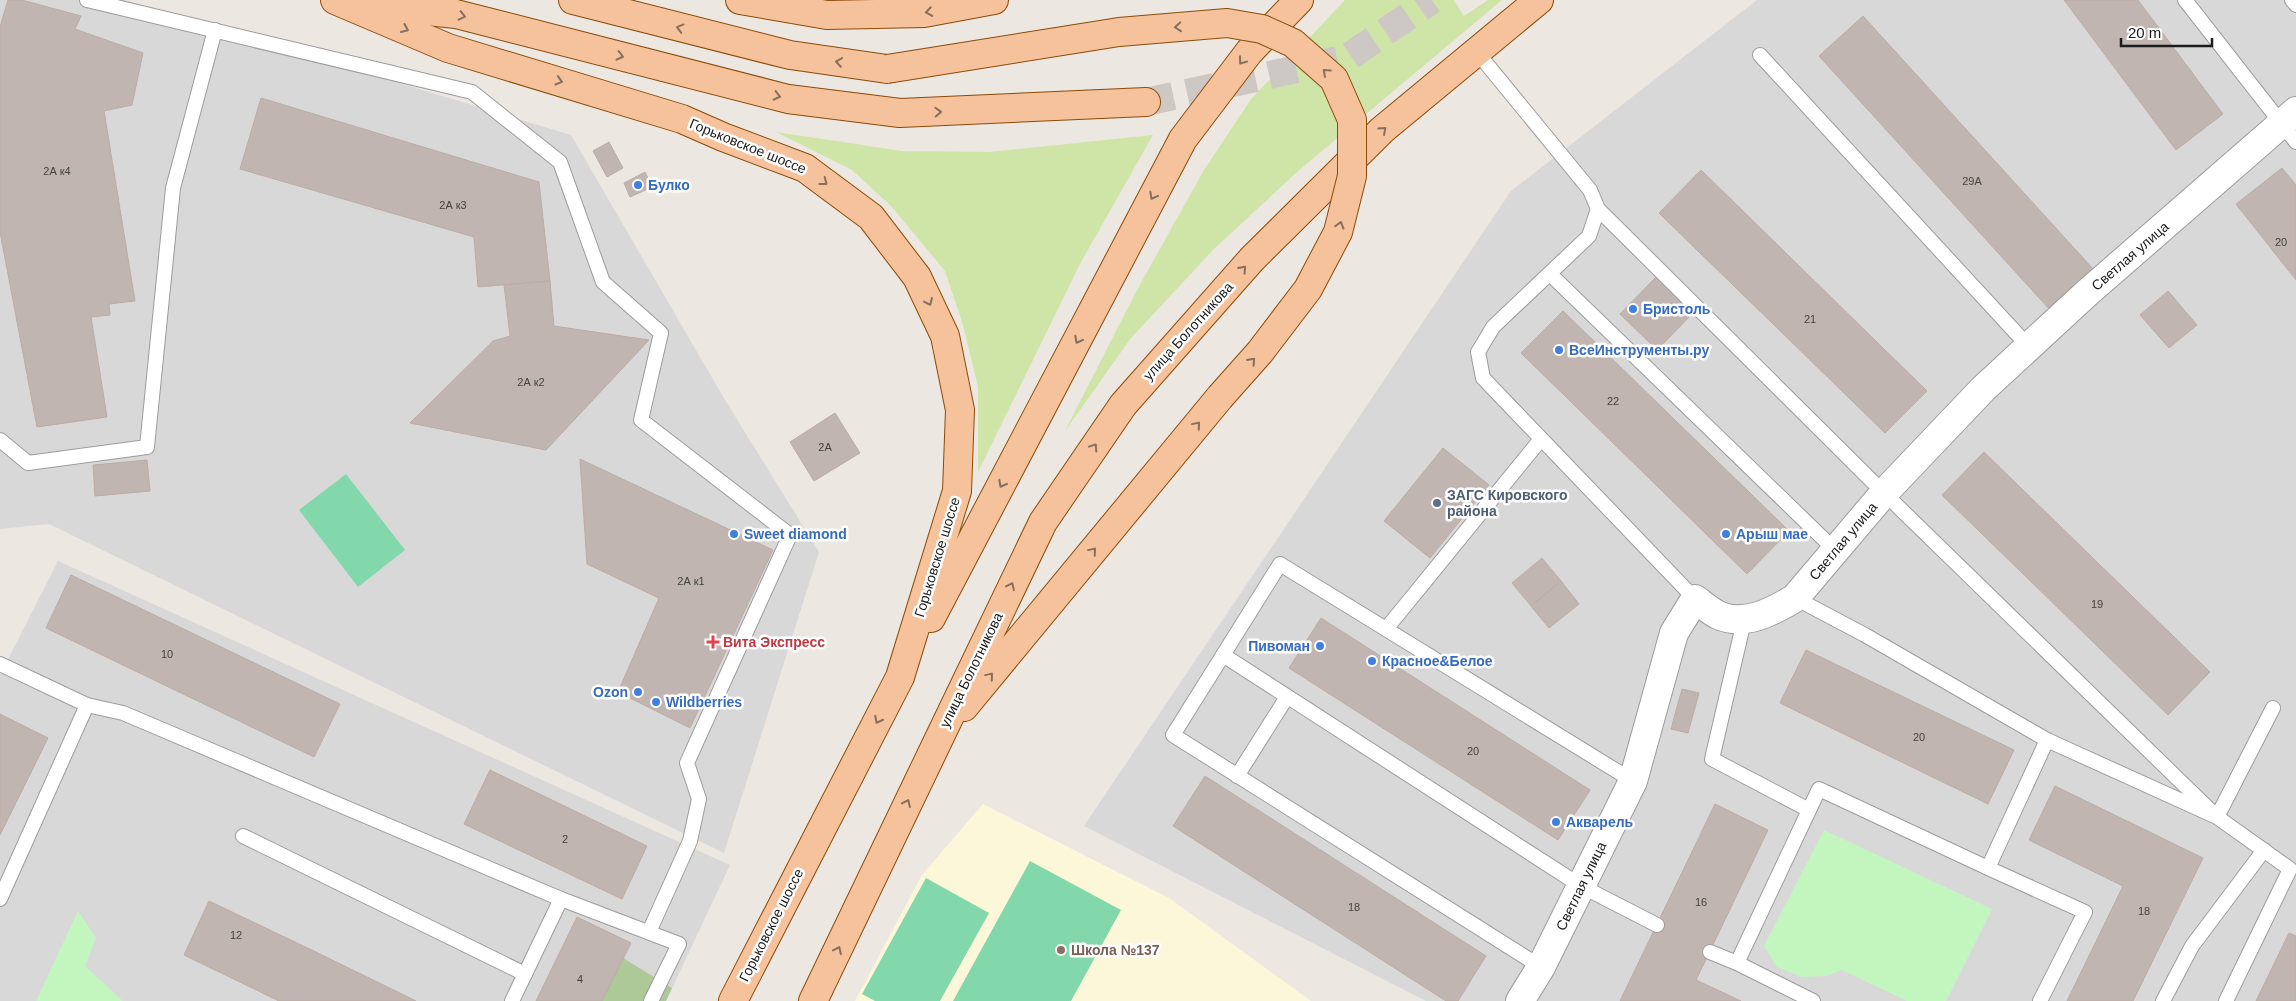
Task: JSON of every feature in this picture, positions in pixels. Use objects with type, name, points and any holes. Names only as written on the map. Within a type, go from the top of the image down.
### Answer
[{"type":"main road","points":[[572,0],[790,55],[887,69],[1119,32],[1227,23],[1262,29],[1293,43],[1334,79],[1352,120],[1352,176],[1338,232],[1308,289],[1260,352],[1220,397],[936,740],[820,999]]},
{"type":"main road","points":[[740,0],[816,7],[924,13],[994,0]]},
{"type":"main road","points":[[900,677],[1183,139],[1249,52],[1300,0]]},
{"type":"main road","name":"улица Болотникова","points":[[936,740],[1043,522],[1123,405],[1252,260],[1382,130],[1539,0]]},
{"type":"main road","points":[[340,1],[456,14],[788,99],[807,102],[900,113],[1146,102]]},
{"type":"main road","name":"Горьковское шоссе","points":[[340,1],[448,48],[682,119],[722,137],[805,168],[871,217],[917,277],[945,336],[960,410],[957,491],[900,677],[733,1001]]},
{"type":"street","name":"Светлая улица","points":[[1520,1001],[1541,967],[1633,781],[1674,633],[1695,599],[1719,615],[1744,620],[1778,609],[1795,598],[1884,493],[1984,389],[2029,347],[2291,125]]},
{"type":"lane","points":[[87,0],[472,92],[560,162],[603,282],[661,333],[641,420],[790,534],[688,763],[699,799],[690,841],[649,932]]},
{"type":"lane","points":[[816,7],[860,4],[864,0]]},
{"type":"lane","points":[[2185,0],[2291,125]]},
{"type":"lane","points":[[2292,0],[2296,5]]},
{"type":"lane","points":[[0,440],[28,463],[147,447],[173,188],[215,30]]},
{"type":"lane","points":[[1476,51],[1590,190],[1598,209],[1884,493],[2217,817],[2264,850],[2294,866],[2226,1001]]},
{"type":"lane","points":[[1760,55],[2029,347]]},
{"type":"lane","points":[[1598,209],[1589,236],[1493,327],[1478,352],[1483,378],[1695,599]]},
{"type":"lane","points":[[1550,274],[1836,550]]},
{"type":"lane","points":[[1386,629],[1541,439]]},
{"type":"lane","points":[[1541,967],[1173,735],[1280,564],[1633,781]]},
{"type":"lane","points":[[1795,598],[1864,635],[2047,740],[2217,817]]},
{"type":"lane","points":[[1744,620],[1712,759],[1809,810]]},
{"type":"lane","points":[[1223,656],[1581,886],[1657,925]]},
{"type":"lane","points":[[0,664],[87,705],[124,713],[562,899],[679,944],[651,1001]]},
{"type":"lane","points":[[1237,776],[1287,697]]},
{"type":"lane","points":[[0,899],[87,705]]},
{"type":"lane","points":[[2217,817],[2273,708]]},
{"type":"lane","points":[[1988,868],[2047,740]]},
{"type":"lane","points":[[1737,963],[1819,789],[2085,912],[2040,1001]]},
{"type":"lane","points":[[243,836],[525,974]]},
{"type":"lane","points":[[2163,1001],[2192,946],[2264,850]]},
{"type":"lane","points":[[512,1001],[562,899]]},
{"type":"lane","points":[[1710,952],[1737,963],[1813,1001]]},
{"type":"shaded area","points":[[0,0],[125,0],[571,135],[725,400],[819,552],[724,853],[49,524],[0,529]]},
{"type":"shaded area","points":[[1757,0],[2296,0],[2296,1001],[1426,1001],[1084,826],[1511,191]]},
{"type":"shaded area","points":[[58,561],[730,865],[666,1001],[0,1001],[0,675]]},
{"type":"shaded area","name":"Школа №137","points":[[983,804],[1169,898],[1311,1001],[855,1001],[922,875]]},
{"type":"green space","points":[[1345,0],[1454,0],[1464,16],[1488,0],[1502,0],[1297,172],[1213,250],[1131,338],[1065,431],[1138,288],[1204,170],[1251,99]]},
{"type":"green space","points":[[776,132],[902,151],[990,152],[1153,135],[1081,262],[978,472],[978,387],[963,325],[945,271],[891,206],[852,170]]},
{"type":"green space","points":[[346,474],[405,550],[358,587],[299,510]]},
{"type":"green space","points":[[1824,830],[1992,909],[1946,1001],[1907,1001],[1842,970],[1827,976],[1802,977],[1777,967],[1764,946]]},
{"type":"green space","points":[[1030,861],[1121,910],[1071,1001],[953,1001]]},
{"type":"green space","points":[[926,878],[989,913],[940,1001],[875,1001],[862,994]]},
{"type":"green space","points":[[78,911],[96,938],[85,966],[123,1001],[36,1001]]},
{"type":"green space","points":[[623,958],[672,988],[666,1001],[602,1001]]},
{"type":"building","points":[[8,0],[22,0],[81,16],[75,29],[143,53],[132,105],[104,111],[135,301],[109,304],[110,315],[91,317],[107,417],[37,427],[0,232],[0,27]]},
{"type":"building","points":[[2064,0],[2138,0],[2223,114],[2176,150]]},
{"type":"building","points":[[1863,16],[2094,270],[2051,311],[1819,56]]},
{"type":"building","points":[[261,98],[539,182],[550,281],[478,287],[474,237],[240,169]]},
{"type":"building","points":[[609,142],[623,168],[607,177],[593,151]]},
{"type":"building","points":[[2282,168],[2296,185],[2296,280],[2236,204]]},
{"type":"building","points":[[1701,170],[1927,391],[1885,433],[1659,213]]},
{"type":"building","name":"Булко","points":[[645,172],[652,187],[630,197],[624,183]]},
{"type":"building","points":[[1656,277],[1693,313],[1657,350],[1620,314]]},
{"type":"building","points":[[550,281],[554,326],[649,340],[546,450],[410,423],[493,341],[510,336],[504,285]]},
{"type":"building","points":[[2168,291],[2197,325],[2169,348],[2140,315]]},
{"type":"building","points":[[1563,311],[1789,531],[1747,574],[1521,353]]},
{"type":"building","points":[[835,413],[860,453],[814,481],[790,442]]},
{"type":"building","name":"ЗАГС Кировского района","points":[[1443,448],[1489,485],[1430,558],[1384,521]]},
{"type":"building","points":[[1984,452],[2210,672],[2168,715],[1942,495]]},
{"type":"building","points":[[580,459],[773,550],[690,728],[618,692],[659,598],[587,564]]},
{"type":"building","points":[[147,460],[150,491],[95,496],[93,465]]},
{"type":"building","points":[[1542,558],[1561,581],[1531,606],[1512,583]]},
{"type":"building","points":[[71,575],[340,704],[314,757],[46,628]]},
{"type":"building","points":[[1561,581],[1579,604],[1549,628],[1531,606]]},
{"type":"building","points":[[1321,618],[1590,790],[1558,840],[1289,668]]},
{"type":"building","points":[[1806,650],[2014,750],[1988,804],[1780,703]]},
{"type":"building","points":[[1682,689],[1699,693],[1688,733],[1671,729]]},
{"type":"building","points":[[0,714],[48,738],[0,835]]},
{"type":"building","points":[[490,770],[647,846],[622,899],[464,824]]},
{"type":"building","points":[[1205,776],[1486,956],[1458,1001],[1446,1001],[1173,826]]},
{"type":"building","points":[[2055,786],[2203,858],[2133,1001],[2067,1001],[2123,886],[2029,840]]},
{"type":"building","points":[[1715,804],[1768,830],[1696,980],[1741,1001],[1620,1001]]},
{"type":"building","points":[[209,901],[416,1001],[279,1001],[184,955]]},
{"type":"building","points":[[577,917],[631,943],[602,1001],[536,1001]]},
{"type":"building","points":[[2289,933],[2296,936],[2296,1001],[2256,1001]]},
{"type":"tunnel","points":[[1146,102],[1347,58],[1432,0]]},
{"type":"place","name":"Булко","points":[[638,185]]},
{"type":"place","name":"Бристоль","points":[[1633,309]]},
{"type":"place","name":"ВсеИнструменты.ру","points":[[1559,350]]},
{"type":"place","name":"ЗАГС Кировского района","points":[[1437,503]]},
{"type":"place","name":"Sweet diamond","points":[[734,534]]},
{"type":"place","name":"Арыш мае","points":[[1726,534]]},
{"type":"place","name":"Вита Экспресс","points":[[713,642]]},
{"type":"place","name":"Пивоман","points":[[1320,646]]},
{"type":"place","name":"Красное&Белое","points":[[1372,661]]},
{"type":"place","name":"Ozon","points":[[638,692]]},
{"type":"place","name":"Wildberries","points":[[656,702]]},
{"type":"place","name":"Акварель","points":[[1556,822]]},
{"type":"place","name":"Школа №137","points":[[1061,950]]}]
